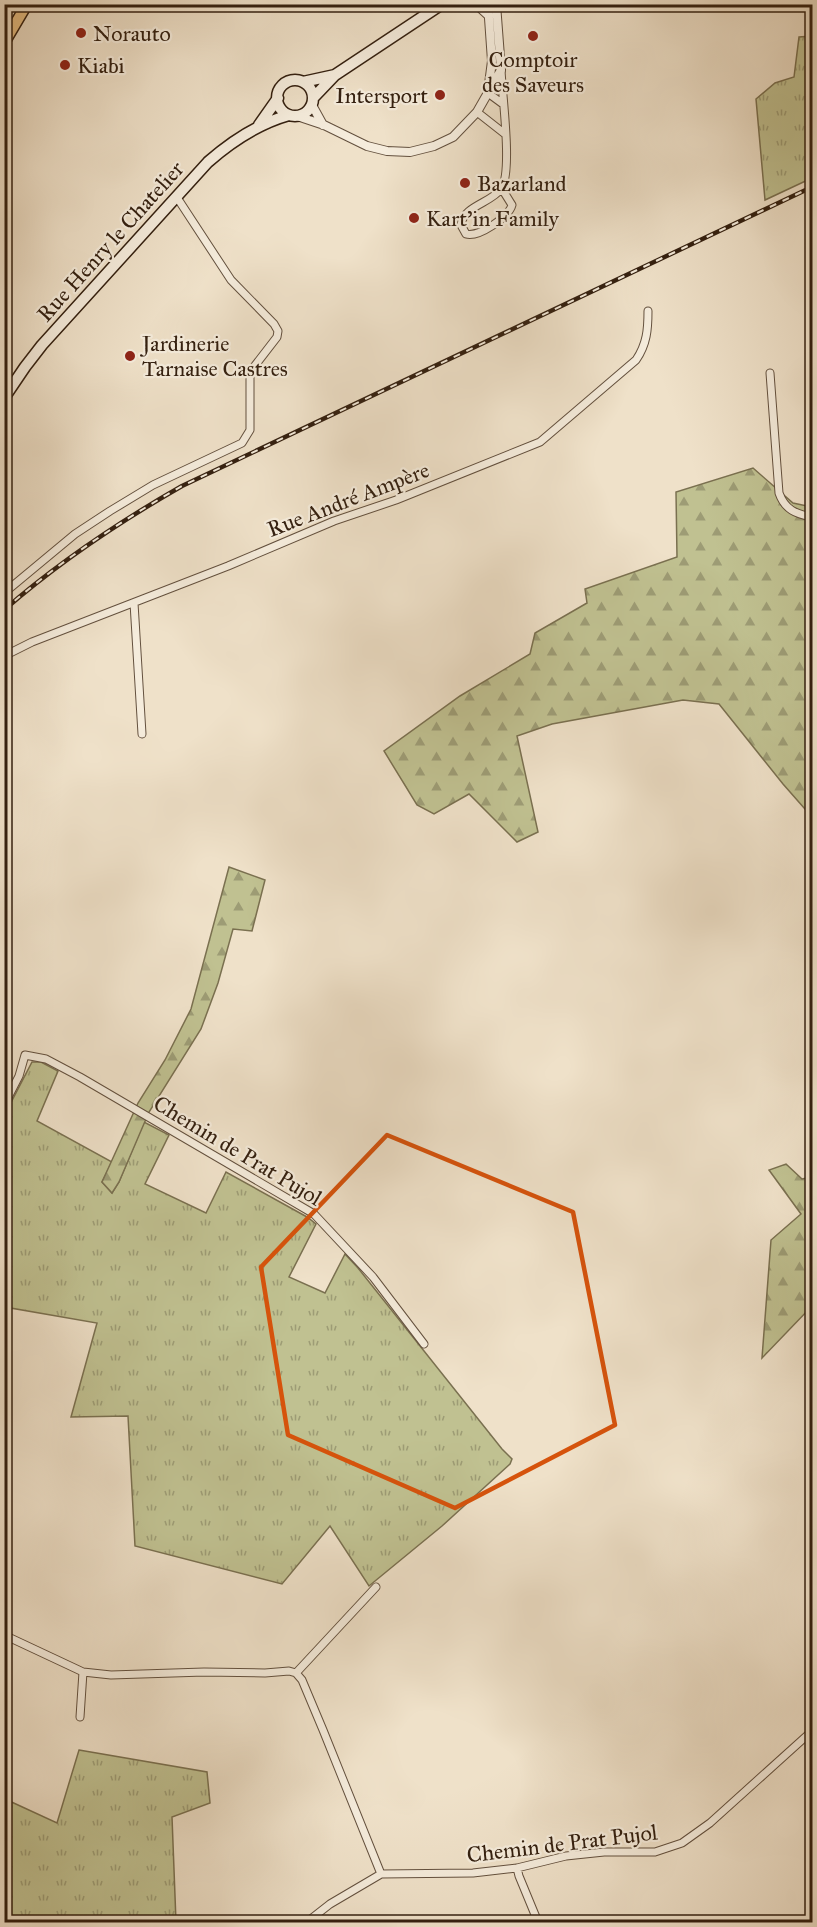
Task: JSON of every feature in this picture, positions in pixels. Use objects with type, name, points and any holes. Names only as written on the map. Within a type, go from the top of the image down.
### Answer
[{"type":"main road","points":[[4,43],[27,4]]},
{"type":"main road","points":[[335,75],[286,83],[280,90],[278,98],[280,108],[293,115],[306,113],[335,75],[442,4]]},
{"type":"main road","points":[[303,82],[310,89],[313,102]]},
{"type":"main road","name":"Rue Henry le Chatelier","points":[[259,125],[278,98]]},
{"type":"main road","name":"Rue Henry le Chatelier","points":[[4,398],[24,367],[42,345],[176,196],[218,154],[259,125],[293,115]]},
{"type":"street","points":[[477,4],[489,16]]},
{"type":"street","points":[[488,93],[492,61],[489,16],[494,5]]},
{"type":"street","points":[[494,5],[507,163],[502,189],[512,205],[509,213],[480,233],[466,234],[461,225],[464,216],[502,189]]},
{"type":"street","points":[[293,115],[324,125],[367,146],[387,151],[410,152],[434,146],[453,137],[477,112],[501,70]]},
{"type":"street","points":[[488,93],[503,104]]},
{"type":"street","points":[[313,102],[324,125]]},
{"type":"street","points":[[477,112],[505,134]]},
{"type":"street","points":[[4,593],[75,534],[110,510],[179,472],[240,445],[248,436],[250,372],[259,357],[274,341],[278,331],[274,324],[231,280],[176,196]]},
{"type":"street","name":"Rue André Ampère","points":[[4,656],[32,642],[228,566],[334,521],[396,500],[540,442],[636,360],[644,350],[648,332],[648,311]]},
{"type":"street","points":[[770,373],[779,493],[785,506],[791,511],[813,517]]},
{"type":"street","points":[[134,603],[142,734]]},
{"type":"street","name":"Chemin de Prat Pujol","points":[[4,1105],[19,1076],[25,1055],[46,1059],[80,1077],[314,1214],[368,1271],[424,1344]]},
{"type":"street","points":[[296,1673],[376,1587]]},
{"type":"street","points":[[4,1635],[83,1672],[111,1675],[289,1671],[296,1673],[306,1690],[381,1874],[330,1904],[307,1923]]},
{"type":"street","points":[[80,1717],[83,1672]]},
{"type":"street","name":"Chemin de Prat Pujol","points":[[381,1874],[473,1873],[517,1868],[567,1856],[604,1852],[655,1852],[682,1843],[710,1823],[813,1731]]},
{"type":"street","points":[[517,1868],[538,1923]]},
{"type":"highlighted area","points":[[387,1135],[573,1212],[615,1425],[455,1508],[288,1435],[261,1267]]},
{"type":"green space","points":[[812,36],[812,178],[765,200],[756,99],[775,83],[794,77],[799,37]]},
{"type":"green space","points":[[753,468],[793,503],[812,507],[812,817],[719,704],[683,700],[552,724],[517,736],[538,832],[517,842],[469,794],[434,814],[417,805],[384,751],[460,696],[530,654],[535,633],[587,603],[585,589],[677,557],[676,492]]},
{"type":"green space","points":[[229,867],[265,880],[252,931],[233,929],[218,983],[201,1029],[149,1112],[112,1193],[102,1182],[138,1103],[165,1060],[191,1009]]},
{"type":"green space","points":[[32,1062],[41,1062],[58,1071],[37,1121],[112,1162],[102,1182],[112,1193],[119,1182],[144,1122],[169,1135],[145,1184],[206,1213],[226,1172],[316,1224],[289,1277],[325,1293],[345,1254],[512,1459],[510,1464],[442,1526],[369,1586],[330,1526],[282,1584],[135,1546],[128,1416],[71,1417],[97,1323],[5,1307],[4,1116]]},
{"type":"green space","points":[[786,1164],[802,1179],[812,1177],[812,1306],[762,1358],[771,1240],[801,1214],[769,1170]]},
{"type":"green space","points":[[79,1750],[207,1772],[210,1803],[172,1817],[176,1922],[5,1922],[5,1799],[57,1823]]},
{"type":"railway","points":[[4,610],[46,575],[90,544],[182,486],[812,187]]},
{"type":"place","name":"Norauto","points":[[81,33]]},
{"type":"place","name":"Comptoir des Saveurs","points":[[533,36]]},
{"type":"place","name":"Kiabi","points":[[65,65]]},
{"type":"place","name":"Intersport","points":[[440,95]]},
{"type":"place","name":"Bazarland","points":[[465,183]]},
{"type":"place","name":"Kart'in Family","points":[[414,218]]},
{"type":"place","name":"Jardinerie Tarnaise Castres","points":[[130,356]]}]
